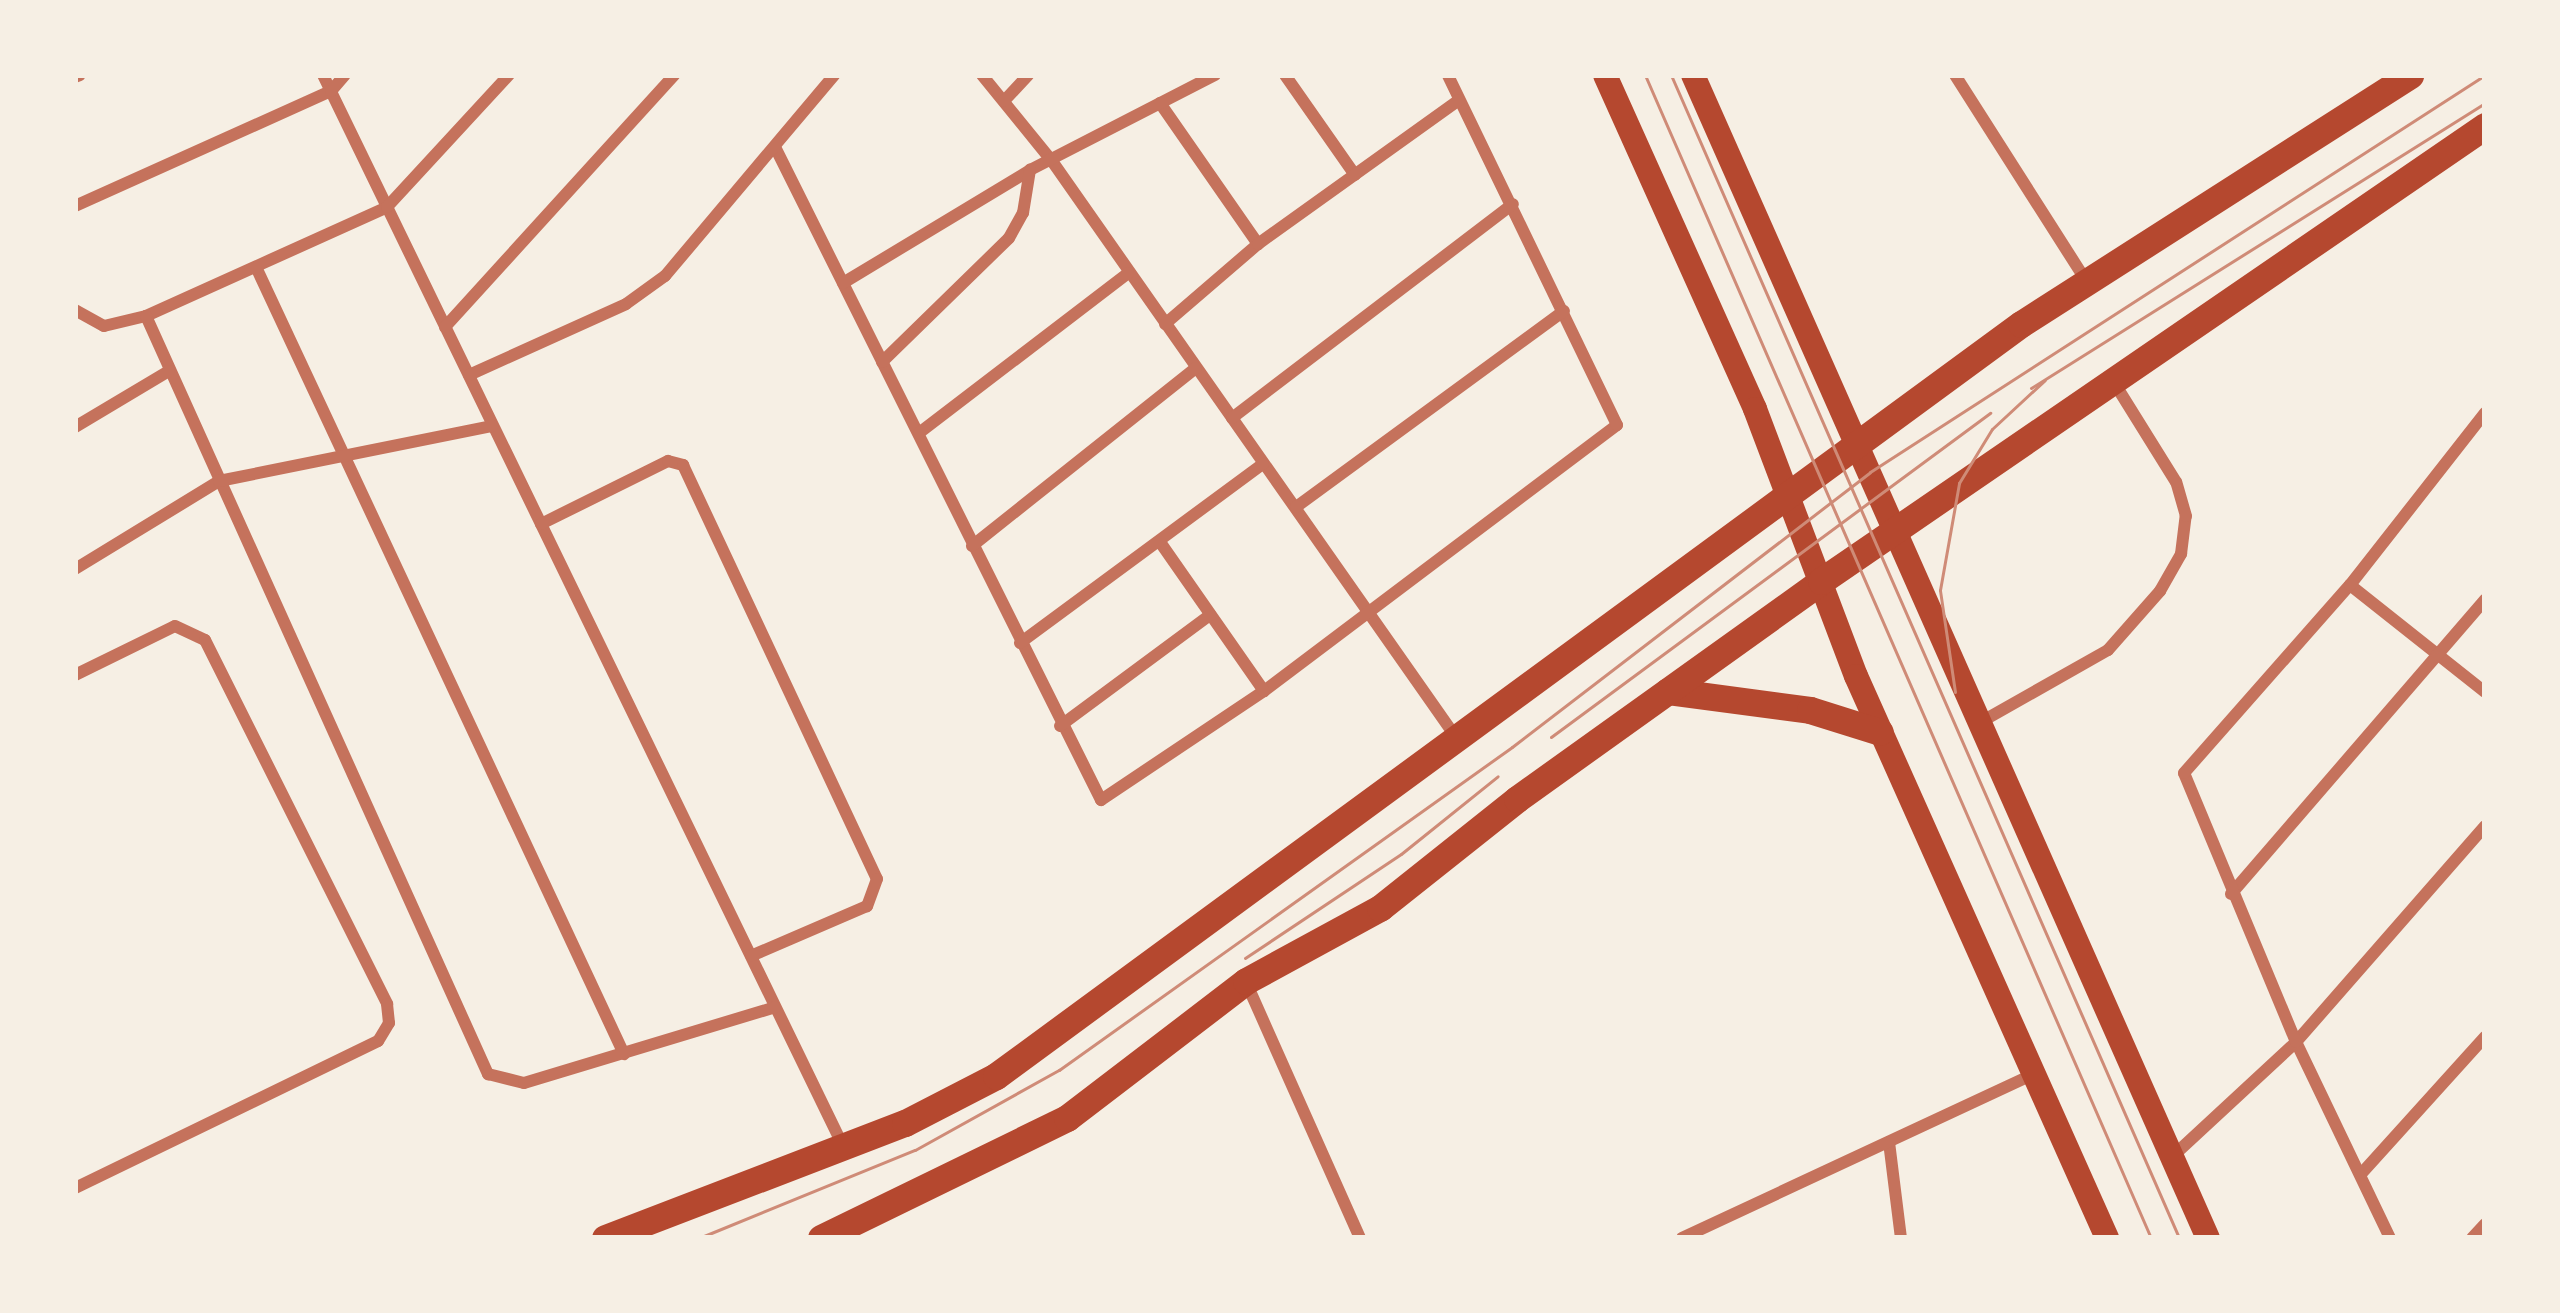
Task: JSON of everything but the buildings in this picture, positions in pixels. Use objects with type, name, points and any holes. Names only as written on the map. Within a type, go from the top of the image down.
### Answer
[{"type":"main road","points":[[1605,75],[1786,491],[1880,732],[2107,1238]]},
{"type":"main road","points":[[1693,75],[2208,1238]]},
{"type":"main road","points":[[605,1238],[844,1148],[959,1098],[1054,1036],[1453,734],[2085,279],[2410,75]]},
{"type":"main road","points":[[834,1236],[1067,1118],[1246,981],[1379,908],[1667,691],[1893,530],[2485,126]]},
{"type":"main road","points":[[1667,691],[1810,710],[1880,732]]},
{"type":"street","points":[[323,75],[844,1148]]},
{"type":"street","points":[[75,206],[331,91],[345,75]]},
{"type":"street","points":[[75,310],[88,323],[146,316],[387,207],[509,75]]},
{"type":"street","points":[[445,327],[674,75]]},
{"type":"street","points":[[469,375],[626,304],[665,275],[834,75]]},
{"type":"street","points":[[982,75],[1052,160],[1453,734]]},
{"type":"street","points":[[1004,101],[1028,75]]},
{"type":"street","points":[[843,283],[1030,170],[1215,75]]},
{"type":"street","points":[[1285,75],[1354,175]]},
{"type":"street","points":[[775,147],[1100,800],[1264,691],[1611,437],[1616,409],[1448,75]]},
{"type":"street","points":[[1955,75],[2085,279]]},
{"type":"street","points":[[1165,324],[1258,244],[1460,100]]},
{"type":"street","points":[[1160,103],[1258,244]]},
{"type":"street","points":[[882,362],[1009,238],[1023,213],[1030,170]]},
{"type":"street","points":[[1232,418],[1513,205]]},
{"type":"street","points":[[256,268],[624,1054]]},
{"type":"street","points":[[919,433],[1128,273]]},
{"type":"street","points":[[1296,507],[1564,311]]},
{"type":"street","points":[[146,316],[488,1074],[524,1083],[775,1007]]},
{"type":"street","points":[[972,546],[1196,368]]},
{"type":"street","points":[[75,427],[169,370]]},
{"type":"street","points":[[1978,724],[2108,650],[2160,591],[2181,554],[2186,516],[2176,482],[2111,378]]},
{"type":"street","points":[[2390,1238],[2296,1042],[2184,773],[2350,585],[2485,412]]},
{"type":"street","points":[[75,568],[219,481],[494,426]]},
{"type":"street","points":[[541,524],[676,460],[877,879],[867,906],[751,956]]},
{"type":"street","points":[[1021,643],[1263,464]]},
{"type":"street","points":[[1160,542],[1264,691]]},
{"type":"street","points":[[2350,585],[2485,692]]},
{"type":"street","points":[[2231,894],[2485,600]]},
{"type":"street","points":[[1060,726],[1210,616]]},
{"type":"street","points":[[75,675],[175,626],[205,640],[388,1004],[389,1023],[378,1041],[75,1188]]},
{"type":"street","points":[[2172,1156],[2296,1042],[2485,826]]},
{"type":"street","points":[[1246,981],[1360,1238]]},
{"type":"street","points":[[2361,1174],[2485,1037]]},
{"type":"street","points":[[1682,1238],[2032,1076]]},
{"type":"street","points":[[1889,1142],[1901,1238]]},
{"type":"street","points":[[2472,1238],[2485,1223]]},
{"type":"tram line","points":[[1645,75],[2151,1238]]},
{"type":"tram line","points":[[1671,75],[2179,1238]]},
{"type":"tram line","points":[[699,1238],[915,1150],[1059,1070],[1512,747],[1870,472],[2485,75]]},
{"type":"tram line","points":[[2031,388],[2485,103]]},
{"type":"tram line","points":[[1955,692],[1940,590],[1959,483],[1992,429],[2045,380]]},
{"type":"tram line","points":[[1551,737],[1990,413]]},
{"type":"tram line","points":[[1245,958],[1401,854],[1498,776]]}]
